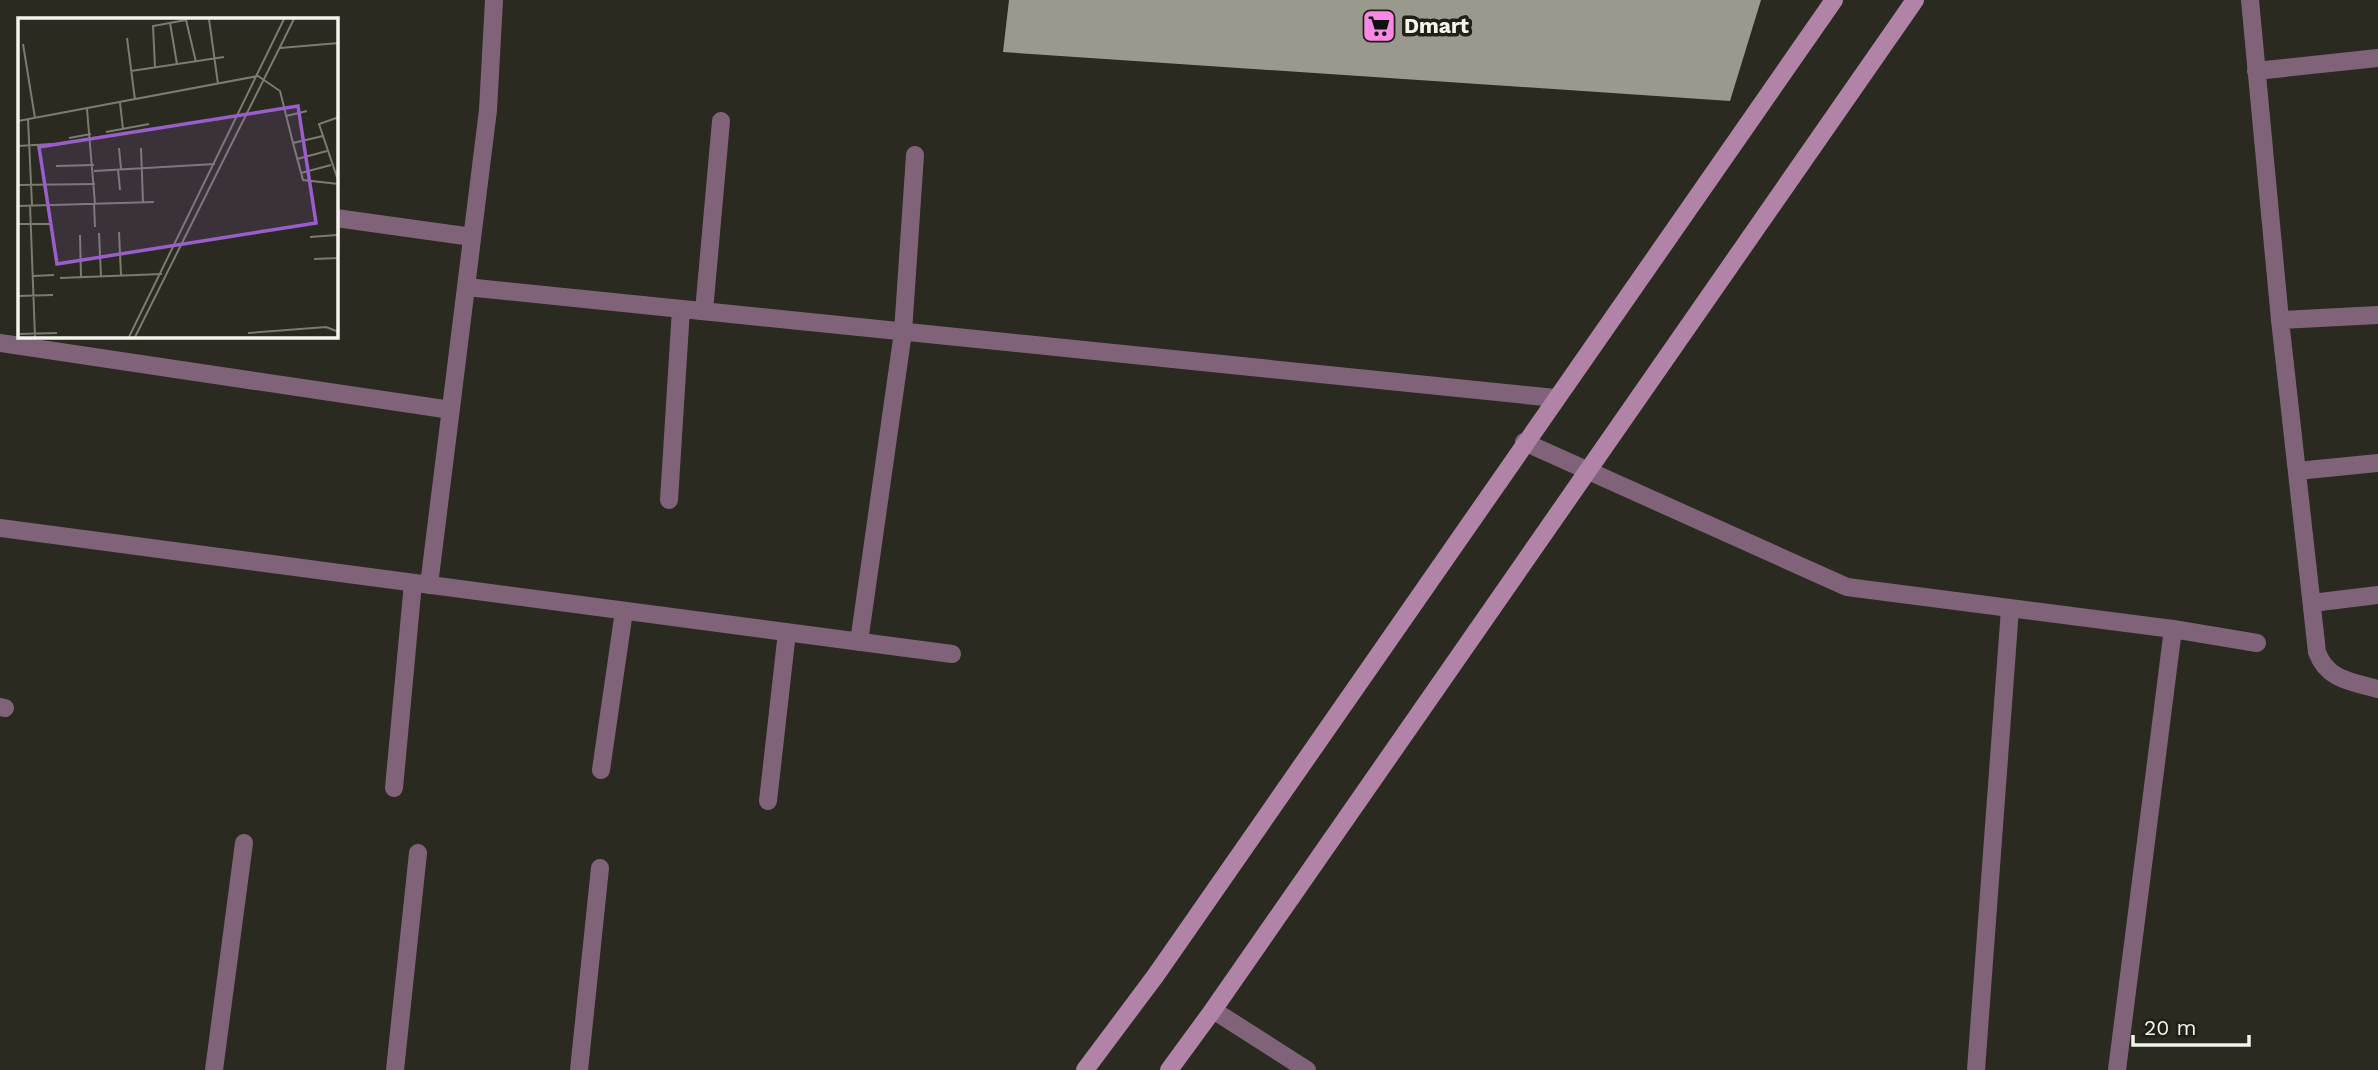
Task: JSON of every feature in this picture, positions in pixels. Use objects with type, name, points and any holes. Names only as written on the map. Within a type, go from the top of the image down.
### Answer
[{"type":"street","points":[[394,788],[421,584],[451,410],[489,99],[494,0]]},
{"type":"street","points":[[1085,1070],[1156,975],[1833,0]]},
{"type":"street","points":[[1169,1070],[1915,0]]},
{"type":"street","points":[[2250,0],[2280,320],[2317,652],[2322,666],[2344,681],[2378,689]]},
{"type":"street","points":[[2256,71],[2378,58]]},
{"type":"street","points":[[704,312],[721,121]]},
{"type":"street","points":[[859,642],[903,332],[915,155]]},
{"type":"street","points":[[338,218],[472,237]]},
{"type":"street","points":[[466,287],[1555,398]]},
{"type":"street","points":[[669,500],[681,309]]},
{"type":"street","points":[[2280,320],[2378,315]]},
{"type":"street","points":[[0,343],[451,410]]},
{"type":"street","points":[[1524,442],[1847,587],[2174,629],[2257,643]]},
{"type":"street","points":[[2297,471],[2378,463]]},
{"type":"street","points":[[0,528],[952,654]]},
{"type":"street","points":[[2312,603],[2378,595]]},
{"type":"street","points":[[1976,1070],[2010,609]]},
{"type":"street","points":[[601,771],[624,611]]},
{"type":"street","points":[[2117,1070],[2174,629]]},
{"type":"street","points":[[768,802],[787,632]]},
{"type":"street","points":[[214,1070],[244,843]]},
{"type":"street","points":[[395,1070],[418,853]]},
{"type":"street","points":[[579,1070],[600,869]]},
{"type":"street","points":[[1213,1010],[1307,1070]]},
{"type":"building","name":"Dmart","points":[[1009,0],[1761,0],[1730,101],[1003,52]]},
{"type":"place","name":"Dmart","points":[[1379,26]]}]
